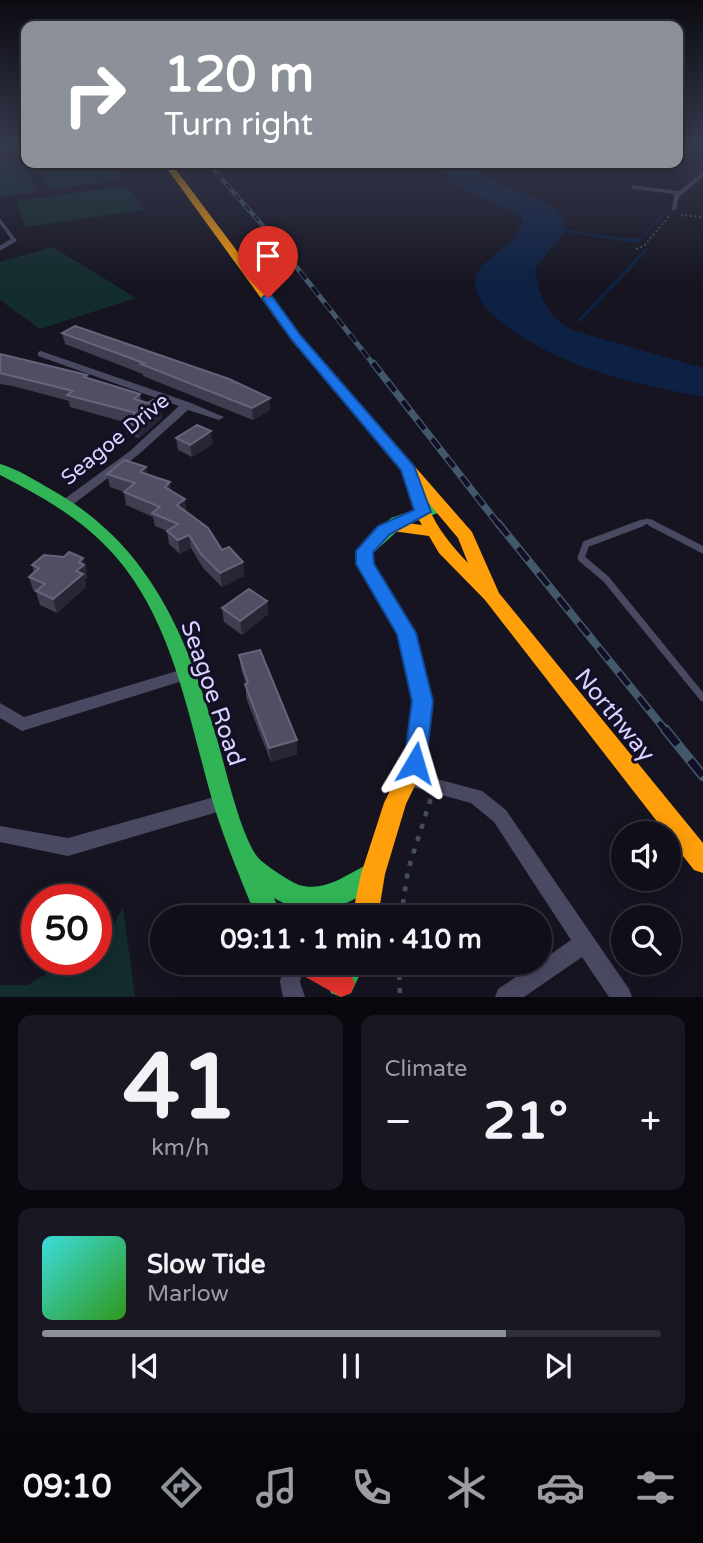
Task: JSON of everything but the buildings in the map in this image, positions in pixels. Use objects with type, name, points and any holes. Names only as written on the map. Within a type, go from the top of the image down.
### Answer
[{"type":"main road","name":"Northway","points":[[189,193],[296,338],[414,475],[432,508],[435,532],[445,549],[491,596],[703,862]]},
{"type":"main road","name":"Seagoe Road","points":[[2,472],[67,503],[93,523],[141,576],[187,674],[225,802],[264,905]]},
{"type":"main road","name":"Northway","points":[[432,508],[466,536],[491,596]]},
{"type":"main road","points":[[367,905],[373,874],[396,803],[415,763],[423,701],[407,633],[365,564],[364,551],[370,542],[391,526],[432,508]]},
{"type":"main road","points":[[391,526],[435,532]]},
{"type":"main road","points":[[248,864],[279,890],[304,903],[328,901],[373,874]]},
{"type":"main road","points":[[322,975],[342,990]]},
{"type":"street","points":[[672,211],[674,200],[680,193]]},
{"type":"street","name":"Seagoe Drive","points":[[41,354],[219,417]]},
{"type":"street","name":"Seagoe Drive","points":[[67,503],[134,453],[187,405]]},
{"type":"street","points":[[0,709],[22,724],[187,674]]},
{"type":"street","points":[[407,779],[476,797],[500,817],[621,997]]},
{"type":"street","points":[[0,834],[68,847],[225,802]]},
{"type":"street","points":[[506,997],[584,943]]},
{"type":"street","points":[[291,975],[290,982],[294,997]]},
{"type":"lane","points":[[0,221],[14,240],[0,248]]},
{"type":"lane","points":[[703,551],[647,521],[586,544],[581,558],[606,579],[703,698]]},
{"type":"path","points":[[636,249],[644,246],[672,211],[703,217]]},
{"type":"path","points":[[403,905],[408,870],[435,786]]},
{"type":"path","points":[[400,975],[400,997]]},
{"type":"green space","points":[[0,193],[34,193],[0,197]]},
{"type":"green space","points":[[79,193],[132,193],[144,210],[26,227],[16,201]]},
{"type":"green space","points":[[53,247],[136,298],[40,329],[0,300],[0,262]]},
{"type":"green space","points":[[123,907],[135,997],[0,997],[0,985],[28,985],[44,975],[112,975],[112,928]]},
{"type":"water","points":[[470,193],[521,193],[554,208],[563,218],[567,230],[535,268],[542,297],[551,313],[575,331],[703,368],[703,397],[624,380],[574,363],[526,339],[484,306],[476,288],[477,274],[519,229],[522,219],[517,214]]},
{"type":"waterway","points":[[639,240],[666,212]]},
{"type":"waterway","points":[[562,230],[636,242]]},
{"type":"waterway","points":[[625,240],[639,240]]},
{"type":"waterway","points":[[580,320],[646,250]]},
{"type":"railway","points":[[234,193],[277,242]]},
{"type":"railway","points":[[275,240],[374,365]]},
{"type":"railway","points":[[373,363],[499,525]]},
{"type":"railway","points":[[498,523],[666,731]]},
{"type":"railway","points":[[665,729],[703,776]]},
{"type":"traffic: fast","points":[[0,469],[85,518],[123,554],[145,585],[179,654],[230,818],[264,905]]},
{"type":"traffic: fast","points":[[407,633],[365,564],[364,551],[397,522],[437,507]]},
{"type":"traffic: fast","points":[[251,867],[284,890],[310,899],[338,893],[373,874]]},
{"type":"traffic: fast","points":[[341,983],[346,975]]},
{"type":"traffic: slow","points":[[189,193],[296,338],[466,536],[491,596]]},
{"type":"traffic: slow","points":[[412,477],[422,512],[445,549],[491,596],[703,862]]},
{"type":"traffic: slow","points":[[391,526],[435,532]]},
{"type":"traffic: slow","points":[[367,905],[373,874],[395,803],[415,763],[423,701],[407,633]]},
{"type":"traffic: jam","points":[[327,975],[341,983]]},
{"type":"route","points":[[268,298],[296,338],[409,469],[422,512],[384,530],[364,551],[365,564],[407,633],[423,701],[415,763]]}]
